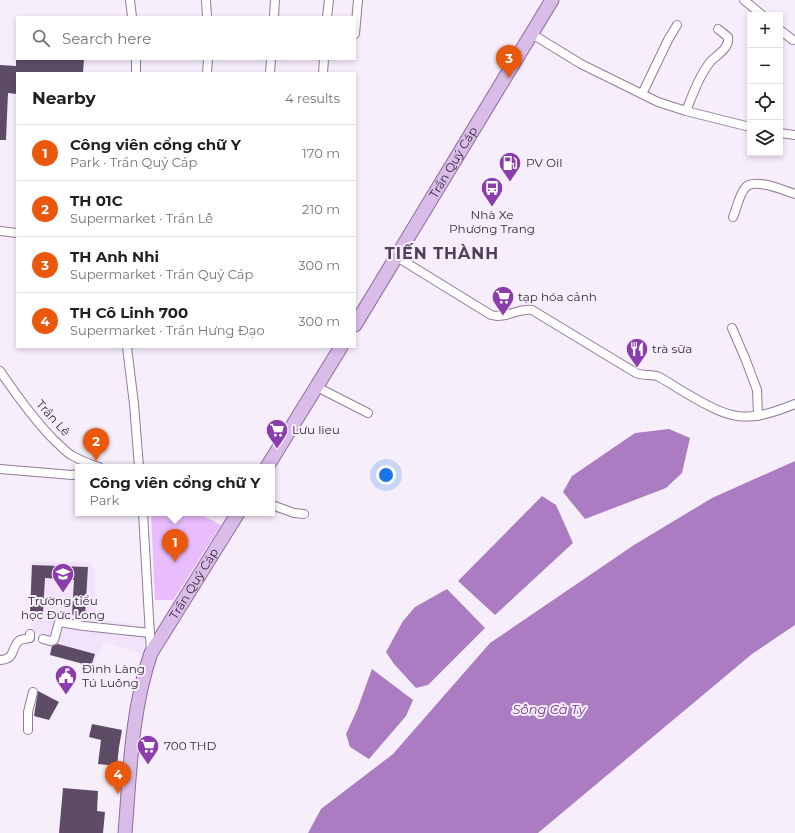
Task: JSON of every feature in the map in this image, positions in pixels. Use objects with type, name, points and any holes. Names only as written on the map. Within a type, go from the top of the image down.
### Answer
[{"type":"main road","name":"Trần Quý Cáp","points":[[356,323],[552,0]]},
{"type":"main road","points":[[268,464],[340,348]]},
{"type":"main road","name":"Trần Quý Cáp","points":[[125,833],[132,746],[138,699],[151,654],[236,516]]},
{"type":"street","points":[[130,0],[132,16]]},
{"type":"street","points":[[206,0],[207,16]]},
{"type":"street","points":[[274,16],[276,0]]},
{"type":"street","points":[[327,16],[329,0]]},
{"type":"street","points":[[356,23],[358,0]]},
{"type":"street","points":[[744,0],[758,12]]},
{"type":"street","points":[[642,94],[668,40],[677,25]]},
{"type":"street","points":[[686,111],[698,80],[727,46],[728,37],[718,29]]},
{"type":"street","points":[[783,32],[793,40]]},
{"type":"street","points":[[532,34],[581,64],[658,102],[686,111],[747,126]]},
{"type":"street","points":[[136,60],[136,72]]},
{"type":"street","points":[[207,72],[208,60]]},
{"type":"street","points":[[270,72],[271,60]]},
{"type":"street","points":[[323,72],[324,60]]},
{"type":"street","points":[[783,133],[795,135]]},
{"type":"street","points":[[733,217],[743,189],[748,184],[755,183],[795,194]]},
{"type":"street","points":[[0,230],[16,233]]},
{"type":"street","points":[[397,256],[491,316],[499,317],[524,310],[532,310],[636,373],[658,377],[712,408],[726,414],[741,417],[753,417],[795,404]]},
{"type":"street","points":[[732,328],[757,390],[758,416]]},
{"type":"street","points":[[127,348],[134,404],[139,464]]},
{"type":"street","name":"Trần Lê","points":[[0,371],[45,430],[70,454],[89,464]]},
{"type":"street","points":[[317,387],[368,413]]},
{"type":"street","points":[[0,469],[75,474]]},
{"type":"street","points":[[275,506],[294,514],[304,514]]},
{"type":"street","points":[[143,516],[151,654]]},
{"type":"street","points":[[43,638],[50,641],[54,640],[59,622],[150,633]]},
{"type":"street","points":[[0,660],[6,660],[13,654],[15,647],[20,640],[30,638],[30,634]]},
{"type":"street","points":[[28,730],[28,712],[33,692]]},
{"type":"shaded area","points":[[151,516],[204,516],[221,525],[173,600],[155,600]]},
{"type":"shaded area","name":"Trường tiểu học Đức Long","points":[[33,562],[90,562],[95,570],[96,619],[146,626],[144,655],[104,642],[92,668],[49,655],[50,639],[31,632],[30,566]]},
{"type":"water","points":[[669,429],[690,438],[682,473],[666,488],[585,519],[563,492],[572,476],[635,433]]},
{"type":"water","name":"Sông Cà Ty","points":[[795,461],[795,625],[752,654],[538,833],[308,833],[321,809],[393,754],[490,643],[634,545],[712,498]]},
{"type":"water","points":[[542,496],[556,505],[573,543],[495,615],[458,581]]},
{"type":"water","points":[[447,589],[485,628],[428,685],[416,688],[394,664],[386,652],[403,621],[415,607]]},
{"type":"water","points":[[372,669],[413,700],[406,716],[369,759],[350,747],[346,734],[357,710]]},
{"type":"building","points":[[16,60],[84,60],[83,72],[16,72],[16,94],[8,93],[6,140],[0,140],[0,65],[16,66]]},
{"type":"building","points":[[32,565],[88,567],[85,616],[72,615],[74,580],[45,578],[43,612],[30,611]]},
{"type":"building","points":[[58,644],[95,654],[91,666],[50,655],[52,646]]},
{"type":"building","points":[[38,691],[59,702],[49,720],[34,716]]},
{"type":"building","points":[[92,724],[122,730],[117,766],[98,764],[101,740],[89,737]]},
{"type":"building","points":[[63,788],[98,791],[97,811],[105,812],[103,833],[59,833]]},
{"type":"place","name":"TH Anh Nhi","points":[[509,78]]},
{"type":"place","name":"PV Oil","points":[[510,182]]},
{"type":"place","name":"Nhà Xe Phương Trang","points":[[492,208]]},
{"type":"place","name":"tạp hóa cảnh","points":[[503,316]]},
{"type":"place","name":"trà sữa","points":[[637,368]]},
{"type":"place","name":"Lưu lieu","points":[[277,450]]},
{"type":"place","name":"TH 01C","points":[[96,461]]},
{"type":"place","name":"Công viên cổng chữ Y","points":[[175,562]]},
{"type":"place","name":"Trường tiểu học Đức Long","points":[[63,594]]},
{"type":"place","name":"Đình Làng Tú Luông","points":[[66,696]]},
{"type":"place","name":"700 THD","points":[[148,766]]},
{"type":"place","name":"TH Cô Linh 700","points":[[118,794]]},
{"type":"district","name":"TIẾN THÀNH","points":[[442,253]]}]
